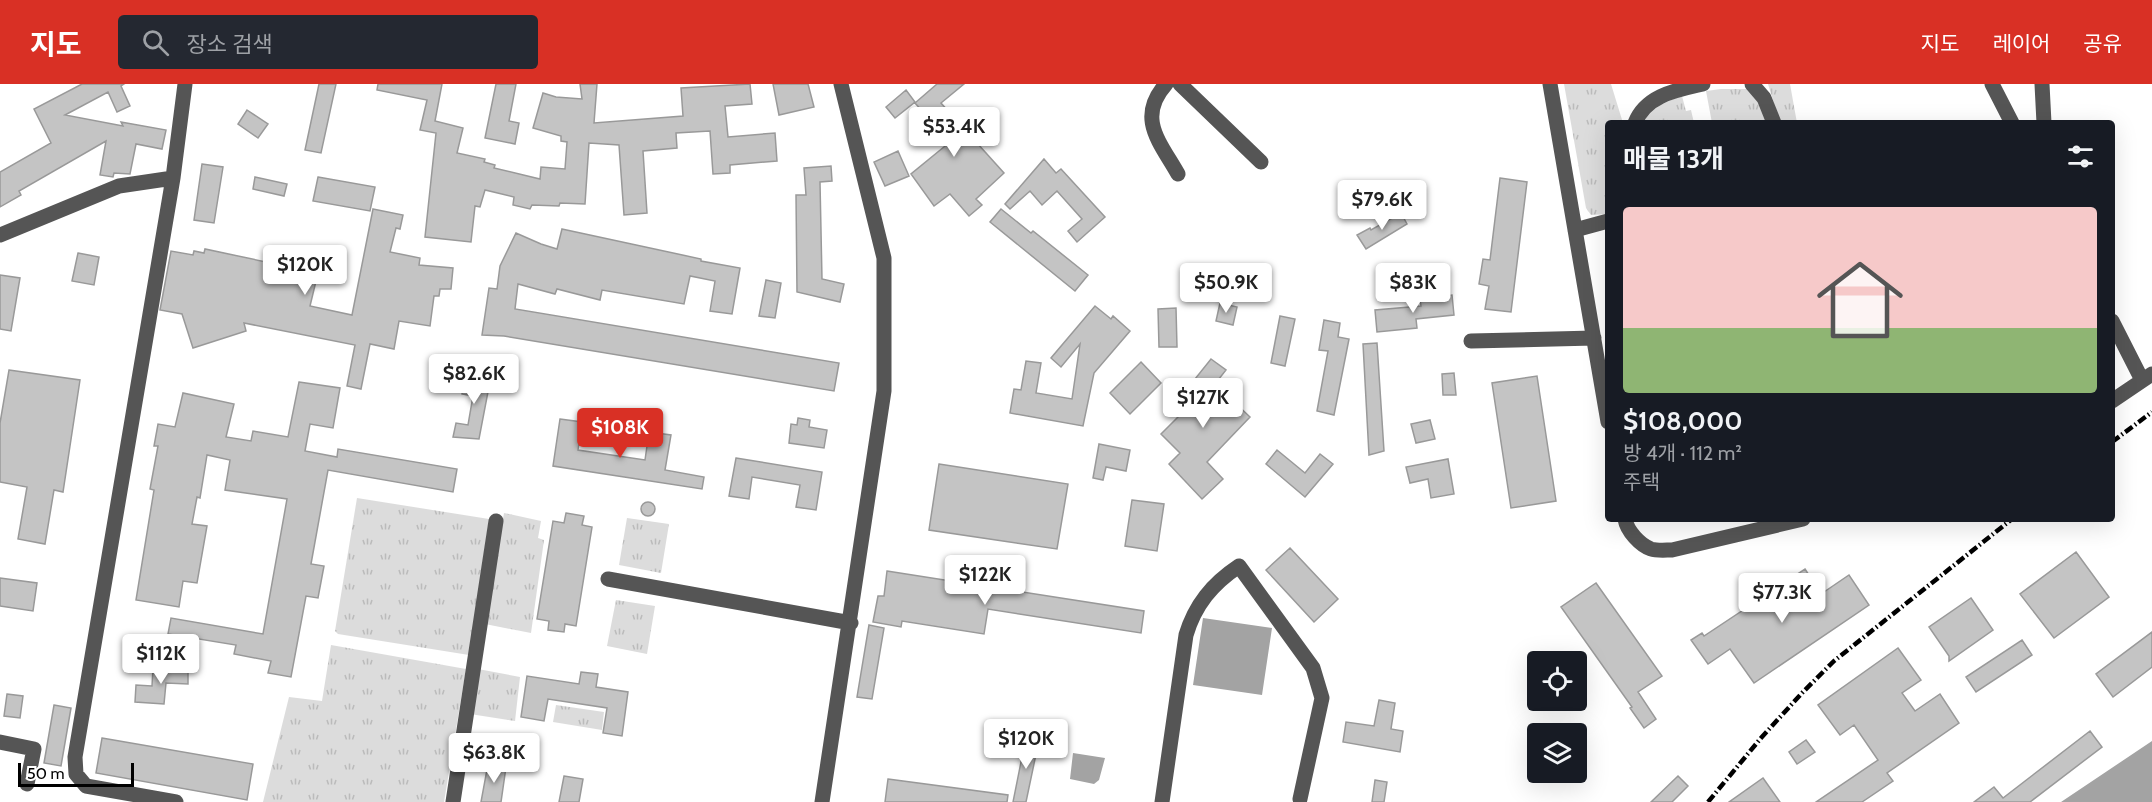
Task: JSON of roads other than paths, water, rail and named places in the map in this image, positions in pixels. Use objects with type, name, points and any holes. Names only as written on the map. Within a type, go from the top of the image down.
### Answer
[{"type":"street","points":[[176,802],[86,786],[76,774],[75,757],[173,178],[185,84]]},
{"type":"street","points":[[822,802],[884,391],[884,258],[841,84]]},
{"type":"street","points":[[1166,84],[1157,94],[1151,111],[1152,127],[1178,174]]},
{"type":"street","points":[[1180,84],[1261,162]]},
{"type":"street","points":[[1550,84],[1605,405]]},
{"type":"street","points":[[1637,120],[1646,106],[1660,97],[1704,84]]},
{"type":"street","points":[[1752,84],[1764,98],[1773,120]]},
{"type":"street","points":[[1992,84],[2010,120]]},
{"type":"street","points":[[2042,84],[2044,120]]},
{"type":"street","points":[[0,235],[119,186],[173,178]]},
{"type":"street","points":[[1575,230],[1605,222]]},
{"type":"street","points":[[2115,326],[2147,377],[2115,399]]},
{"type":"street","points":[[1471,341],[1593,338]]},
{"type":"street","points":[[453,802],[496,521]]},
{"type":"street","points":[[1626,522],[1636,539],[1651,549],[1672,550],[1790,522]]},
{"type":"street","points":[[1162,802],[1186,636],[1192,615],[1224,575],[1239,566],[1313,668],[1322,698],[1300,799]]},
{"type":"street","points":[[608,579],[850,623]]},
{"type":"street","points":[[0,742],[34,749],[27,783]]},
{"type":"railway","points":[[2115,440],[2152,412]]},
{"type":"railway","points":[[1708,802],[1761,738],[1834,661],[2008,522]]}]
